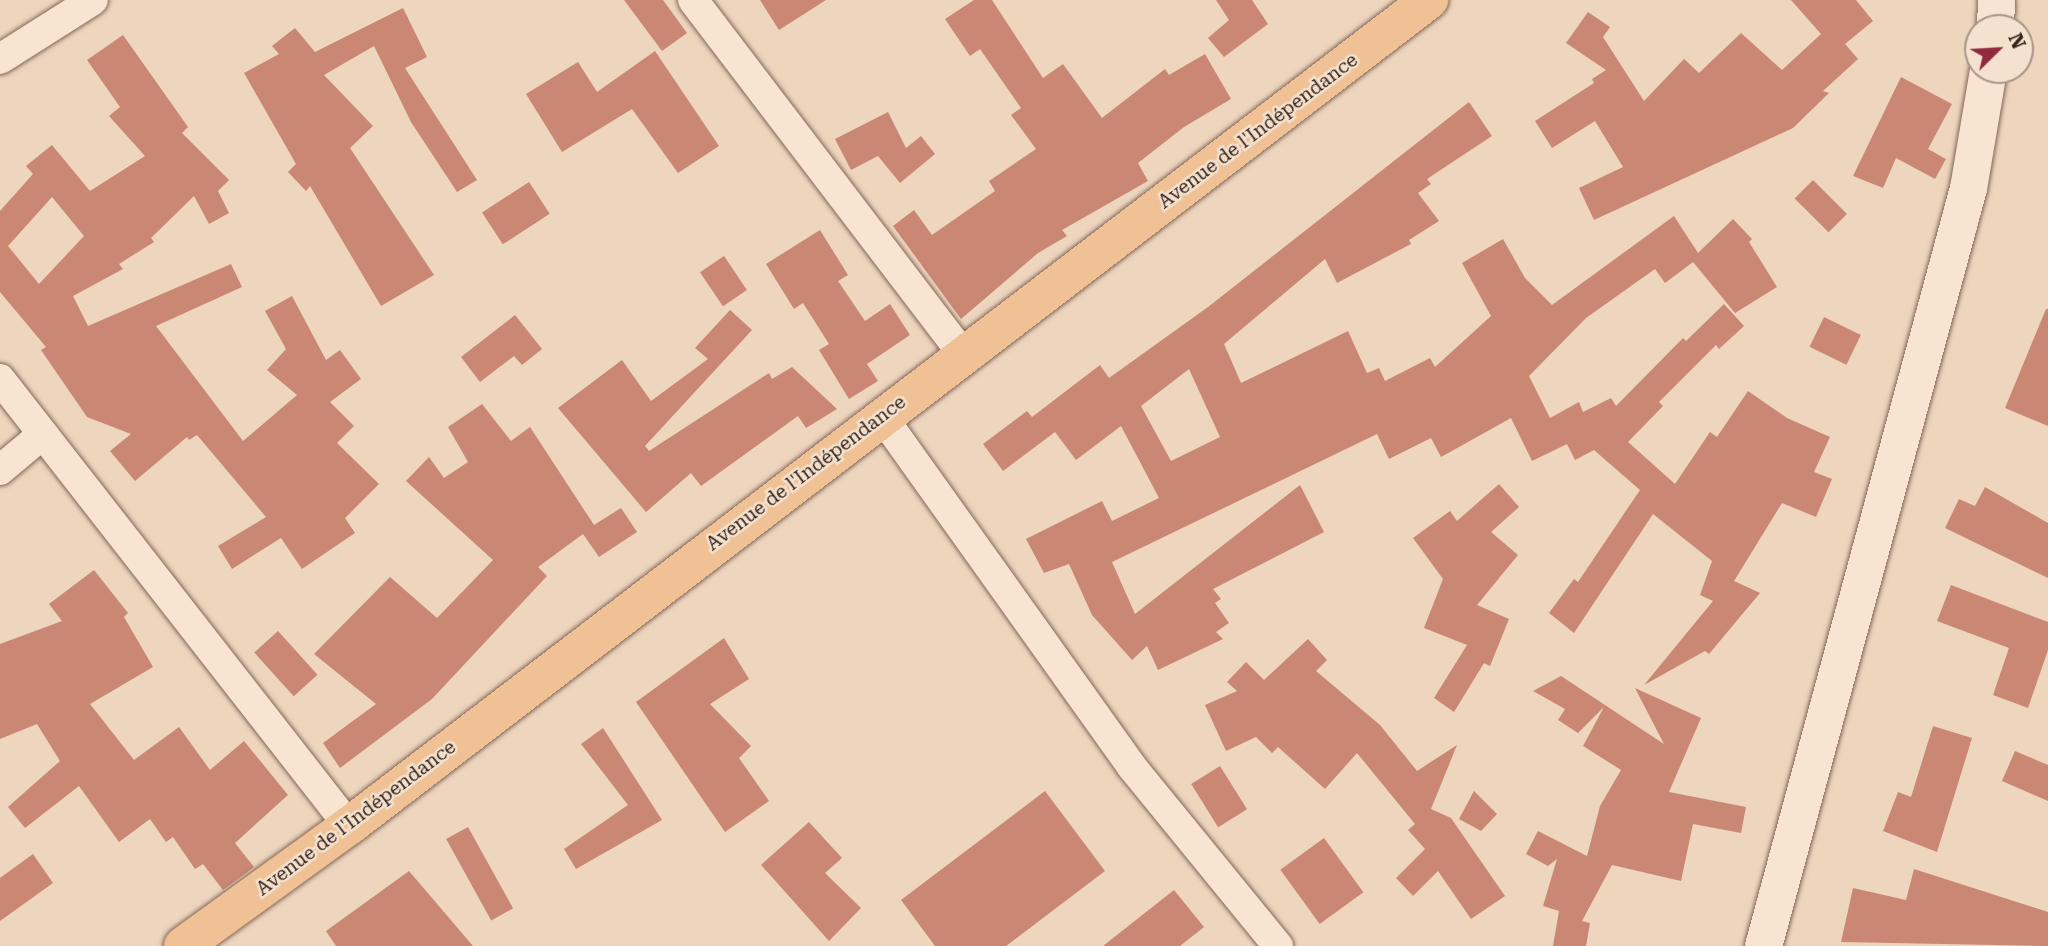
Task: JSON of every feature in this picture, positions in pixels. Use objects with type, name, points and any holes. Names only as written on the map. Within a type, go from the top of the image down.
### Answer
[{"type":"main road","name":"Avenue de l'Indépendance","points":[[183,946],[349,826],[881,415],[964,356],[1429,0]]},
{"type":"street","points":[[0,59],[93,0]]},
{"type":"street","points":[[693,0],[964,356]]},
{"type":"street","points":[[1763,946],[1968,188],[1986,84]]},
{"type":"street","points":[[0,379],[349,826]]},
{"type":"street","points":[[881,415],[1132,767],[1278,946]]},
{"type":"street","points":[[0,470],[43,433]]},
{"type":"building","points":[[624,0],[663,0],[687,33],[662,51]]},
{"type":"building","points":[[760,0],[826,0],[779,30]]},
{"type":"building","points":[[974,0],[992,0],[1043,78],[1063,64],[1102,118],[1165,69],[1169,75],[1205,54],[1231,99],[1184,127],[1138,163],[1148,181],[1062,230],[1067,236],[1038,253],[961,319],[893,226],[914,210],[932,235],[995,191],[989,181],[1036,149],[1011,115],[1021,108],[980,49],[970,56],[945,19]]},
{"type":"building","points":[[1216,0],[1252,0],[1268,24],[1224,57],[1208,38],[1229,20]]},
{"type":"building","points":[[1791,0],[1856,0],[1873,21],[1845,44],[1858,59],[1823,91],[1829,93],[1793,128],[1594,220],[1579,188],[1623,167],[1595,121],[1552,148],[1535,121],[1594,83],[1592,79],[1606,70],[1566,43],[1588,12],[1610,27],[1603,37],[1644,101],[1684,59],[1699,73],[1741,33],[1782,70],[1821,34]]},
{"type":"building","points":[[403,8],[427,57],[405,68],[477,180],[457,192],[411,122],[374,46],[324,75],[373,126],[350,148],[434,275],[381,306],[310,186],[306,191],[288,172],[296,164],[244,73],[279,54],[272,46],[295,28],[315,52]]},
{"type":"building","points":[[123,35],[188,127],[182,133],[229,180],[218,191],[229,213],[209,224],[194,196],[151,238],[154,242],[119,264],[123,269],[73,296],[88,326],[231,264],[242,287],[156,326],[243,441],[297,395],[267,370],[286,349],[265,311],[292,296],[326,360],[340,350],[361,379],[330,402],[354,426],[337,443],[379,484],[345,518],[355,533],[302,569],[281,538],[232,569],[218,546],[266,517],[197,435],[189,440],[187,437],[135,481],[110,451],[131,434],[87,417],[41,350],[46,347],[0,292],[0,211],[33,174],[26,166],[52,145],[90,191],[145,156],[109,116],[120,107],[87,60]],"holes":[[[52,197],[84,236],[39,284],[8,246]]]},
{"type":"building","points":[[655,51],[719,146],[678,173],[632,109],[562,152],[526,94],[578,62],[597,92]]},
{"type":"building","points":[[1901,77],[1952,104],[1928,149],[1946,159],[1935,179],[1896,158],[1883,188],[1853,176]]},
{"type":"building","points":[[1469,102],[1492,136],[1427,179],[1431,184],[1418,193],[1439,221],[1409,240],[1411,244],[1337,283],[1325,259],[1224,344],[1241,383],[1348,331],[1367,373],[1379,368],[1385,381],[1430,358],[1435,367],[1491,316],[1462,263],[1503,239],[1525,278],[1552,305],[1674,216],[1698,253],[1733,219],[1752,239],[1749,242],[1777,287],[1735,313],[1693,262],[1665,283],[1655,269],[1586,318],[1529,376],[1550,418],[1579,402],[1583,412],[1611,398],[1616,406],[1683,338],[1686,341],[1724,304],[1744,326],[1719,349],[1716,345],[1659,402],[1663,406],[1628,442],[1675,484],[1710,432],[1717,437],[1748,391],[1787,418],[1830,437],[1814,472],[1832,479],[1816,517],[1782,503],[1734,581],[1760,593],[1709,654],[1705,651],[1644,685],[1713,601],[1700,595],[1712,561],[1653,514],[1574,633],[1549,613],[1574,579],[1578,582],[1640,490],[1594,450],[1575,460],[1567,444],[1532,461],[1511,418],[1441,457],[1431,438],[1389,459],[1377,434],[1112,562],[1135,614],[1300,485],[1324,532],[1213,589],[1221,599],[1215,603],[1229,623],[1216,632],[1223,639],[1158,670],[1147,646],[1132,660],[1092,615],[1069,564],[1044,573],[1026,539],[1102,501],[1112,521],[1159,498],[1121,426],[1076,460],[1055,432],[1003,471],[983,444],[1027,411],[1032,417],[1100,365],[1109,378],[1208,307]],"holes":[[[1189,369],[1220,437],[1171,461],[1141,406]]]},
{"type":"building","points":[[888,112],[906,148],[921,136],[935,154],[900,183],[878,156],[851,170],[835,139]]},
{"type":"building","points":[[1813,180],[1847,214],[1829,232],[1795,198]]},
{"type":"building","points":[[529,182],[550,214],[503,244],[482,212]]},
{"type":"building","points":[[820,230],[848,275],[838,281],[865,321],[890,304],[910,335],[867,364],[878,381],[849,399],[819,350],[829,344],[803,303],[794,309],[766,264]]},
{"type":"building","points":[[724,256],[747,290],[723,306],[700,272]]},
{"type":"building","points":[[2048,309],[2048,426],[2005,408]]},
{"type":"building","points":[[730,310],[752,330],[645,446],[649,451],[769,373],[772,379],[792,367],[837,409],[806,428],[798,416],[701,486],[691,473],[646,512],[558,408],[622,360],[651,401],[708,359],[695,348]]},
{"type":"building","points":[[515,315],[542,349],[522,365],[514,356],[480,382],[461,357]]},
{"type":"building","points":[[1824,317],[1861,335],[1846,365],[1810,347]]},
{"type":"building","points":[[482,404],[511,441],[530,427],[594,525],[621,508],[637,532],[599,557],[583,534],[538,567],[547,576],[432,699],[340,768],[323,743],[376,704],[314,654],[390,577],[437,618],[493,560],[406,481],[429,457],[444,478],[468,462],[448,427]]},
{"type":"building","points":[[1499,484],[1519,507],[1491,532],[1518,555],[1477,605],[1509,619],[1490,666],[1484,663],[1454,712],[1434,698],[1467,645],[1424,628],[1443,579],[1413,538],[1450,511],[1457,521]]},
{"type":"building","points":[[1985,487],[2048,523],[2048,578],[1945,528],[1959,499],[1975,506]]},
{"type":"building","points":[[94,570],[128,613],[124,617],[153,667],[90,704],[134,760],[179,727],[210,770],[244,741],[288,795],[235,843],[254,867],[223,890],[203,864],[195,869],[173,837],[166,842],[150,819],[119,842],[79,786],[25,828],[8,807],[60,761],[37,724],[0,739],[0,644],[62,621],[49,604]]},
{"type":"building","points":[[1951,585],[2048,622],[2048,650],[2028,708],[1993,695],[2009,648],[1937,621]]},
{"type":"building","points":[[278,631],[317,675],[294,696],[254,652]]},
{"type":"building","points":[[724,638],[749,679],[710,704],[751,746],[739,758],[769,801],[725,832],[636,702]]},
{"type":"building","points":[[1308,639],[1327,660],[1316,671],[1380,725],[1417,771],[1457,745],[1431,809],[1451,818],[1505,896],[1471,919],[1438,871],[1413,896],[1396,878],[1425,849],[1408,830],[1415,824],[1357,753],[1325,789],[1278,747],[1272,753],[1256,737],[1226,751],[1205,705],[1237,691],[1227,682],[1246,662],[1264,680]]},
{"type":"building","points":[[1561,676],[1664,744],[1635,688],[1701,718],[1669,792],[1746,807],[1741,833],[1693,824],[1681,881],[1612,865],[1582,921],[1590,923],[1586,946],[1553,946],[1559,911],[1543,906],[1557,859],[1548,866],[1526,854],[1538,831],[1587,856],[1600,806],[1621,770],[1583,746],[1604,707],[1578,733],[1558,720],[1565,709],[1533,691]]},
{"type":"building","points":[[1933,726],[1972,738],[1937,852],[1883,831],[1898,792],[1911,797]]},
{"type":"building","points":[[603,728],[662,820],[576,869],[564,849],[628,805],[581,744]]},
{"type":"building","points":[[2015,751],[2048,765],[2048,801],[2002,781]]},
{"type":"building","points":[[1220,766],[1247,809],[1218,827],[1191,784]]},
{"type":"building","points":[[1045,791],[1105,871],[1006,946],[935,946],[901,900]]},
{"type":"building","points":[[1474,791],[1497,814],[1481,831],[1459,819]]},
{"type":"building","points":[[809,822],[842,858],[825,873],[861,908],[829,941],[761,865]]},
{"type":"building","points":[[468,827],[513,908],[491,920],[446,839]]},
{"type":"building","points":[[1324,838],[1363,892],[1320,924],[1280,870]]},
{"type":"building","points":[[33,854],[53,883],[0,921],[0,878]]},
{"type":"building","points":[[1914,869],[2048,912],[2048,946],[1841,942],[1853,888],[1906,900]]},
{"type":"building","points":[[409,871],[473,946],[336,946],[326,931]]},
{"type":"building","points":[[1174,890],[1204,927],[1180,946],[1103,946]]}]
